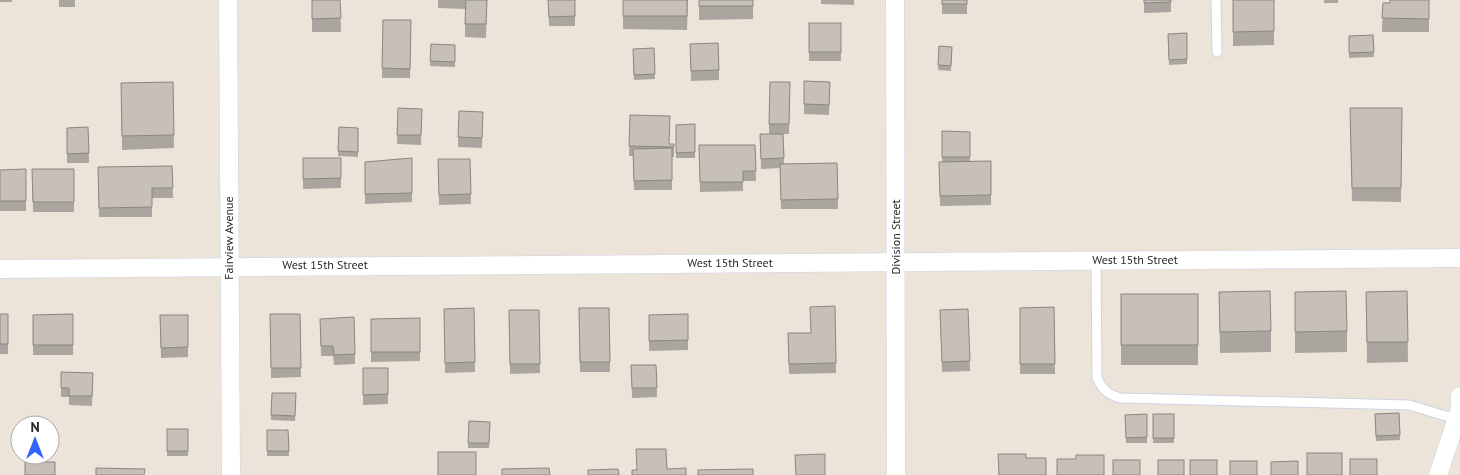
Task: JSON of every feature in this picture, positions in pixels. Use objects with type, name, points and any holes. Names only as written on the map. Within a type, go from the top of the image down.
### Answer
[{"type":"street","name":"Fairview Avenue","points":[[228,0],[230,475]]},
{"type":"street","name":"Division Street","points":[[895,0],[896,475]]},
{"type":"street","name":"West 15th Street","points":[[0,269],[1460,258]]},
{"type":"street","points":[[1438,475],[1459,412],[1460,396]]},
{"type":"lane","points":[[1216,0],[1217,52]]},
{"type":"lane","points":[[1096,260],[1097,378],[1102,388],[1110,396],[1121,398],[1409,405],[1459,412]]},
{"type":"building","points":[[312,0],[340,0],[341,18],[312,19]]},
{"type":"building","points":[[466,0],[487,0],[486,24],[465,24]]},
{"type":"building","points":[[548,0],[575,0],[575,16],[549,17]]},
{"type":"building","points":[[623,0],[687,0],[687,16],[623,16]]},
{"type":"building","points":[[699,0],[753,0],[753,6],[699,6]]},
{"type":"building","points":[[942,0],[967,0],[967,4],[942,4]]},
{"type":"building","points":[[1144,0],[1171,0],[1171,2],[1144,3]]},
{"type":"building","points":[[1233,0],[1274,0],[1274,31],[1233,32]]},
{"type":"building","points":[[1390,0],[1429,0],[1429,19],[1382,18],[1383,3],[1390,3]]},
{"type":"building","points":[[383,20],[411,20],[410,69],[382,68]]},
{"type":"building","points":[[809,23],[841,23],[841,52],[809,52]]},
{"type":"building","points":[[1187,33],[1187,59],[1169,60],[1168,34]]},
{"type":"building","points":[[1373,35],[1374,52],[1349,53],[1349,36]]},
{"type":"building","points":[[718,43],[719,70],[691,71],[690,44]]},
{"type":"building","points":[[431,44],[455,45],[455,62],[430,61]]},
{"type":"building","points":[[939,46],[952,47],[951,66],[938,65]]},
{"type":"building","points":[[654,48],[655,74],[634,75],[633,49]]},
{"type":"building","points":[[804,81],[830,82],[829,105],[804,104]]},
{"type":"building","points":[[173,82],[174,135],[122,136],[121,83]]},
{"type":"building","points":[[770,82],[790,82],[789,124],[769,124]]},
{"type":"building","points":[[398,108],[422,109],[421,135],[397,135]]},
{"type":"building","points":[[1350,108],[1402,108],[1401,188],[1352,188]]},
{"type":"building","points":[[459,111],[483,112],[482,138],[458,137]]},
{"type":"building","points":[[630,115],[670,116],[669,144],[674,144],[674,147],[629,146]]},
{"type":"building","points":[[695,124],[695,152],[676,153],[676,125]]},
{"type":"building","points":[[88,127],[89,153],[67,154],[67,128]]},
{"type":"building","points":[[339,127],[358,128],[358,152],[338,151]]},
{"type":"building","points":[[942,131],[970,132],[970,157],[942,157]]},
{"type":"building","points":[[760,134],[783,134],[784,158],[761,159]]},
{"type":"building","points":[[699,145],[755,145],[756,171],[743,171],[743,182],[700,182]]},
{"type":"building","points":[[672,148],[672,180],[634,181],[633,149]]},
{"type":"building","points":[[303,158],[341,158],[341,178],[303,179]]},
{"type":"building","points":[[412,158],[412,193],[365,194],[365,162]]},
{"type":"building","points":[[438,159],[470,159],[471,194],[439,195]]},
{"type":"building","points":[[991,161],[991,195],[940,196],[939,162]]},
{"type":"building","points":[[837,163],[838,199],[781,200],[780,164]]},
{"type":"building","points":[[172,166],[173,188],[152,188],[152,207],[99,208],[98,167]]},
{"type":"building","points":[[26,169],[26,201],[0,201],[0,170]]},
{"type":"building","points":[[32,169],[74,169],[74,202],[33,202]]},
{"type":"building","points":[[1270,291],[1271,331],[1220,332],[1219,292]]},
{"type":"building","points":[[1346,291],[1347,331],[1295,332],[1295,292]]},
{"type":"building","points":[[1407,291],[1408,342],[1367,342],[1366,292]]},
{"type":"building","points":[[1121,294],[1198,294],[1198,345],[1121,345]]},
{"type":"building","points":[[835,306],[836,363],[789,364],[788,333],[811,333],[810,307]]},
{"type":"building","points":[[1054,307],[1055,364],[1020,364],[1020,308]]},
{"type":"building","points":[[474,308],[475,362],[445,363],[444,309]]},
{"type":"building","points":[[579,308],[609,308],[610,362],[580,362]]},
{"type":"building","points":[[968,309],[970,361],[942,362],[940,310]]},
{"type":"building","points":[[509,310],[539,310],[540,364],[510,364]]},
{"type":"building","points":[[0,314],[8,314],[8,344],[0,344]]},
{"type":"building","points":[[73,314],[73,345],[33,345],[33,315]]},
{"type":"building","points":[[270,314],[300,314],[301,368],[271,368]]},
{"type":"building","points":[[688,314],[688,340],[649,341],[649,315]]},
{"type":"building","points":[[160,315],[188,315],[188,347],[161,348]]},
{"type":"building","points":[[354,317],[355,354],[334,355],[333,346],[321,346],[320,319]]},
{"type":"building","points":[[420,318],[420,352],[371,352],[371,319]]},
{"type":"building","points":[[631,365],[656,365],[657,388],[632,388]]},
{"type":"building","points":[[363,368],[388,368],[388,394],[363,395]]},
{"type":"building","points":[[61,372],[93,373],[92,396],[69,396],[69,388],[61,388]]},
{"type":"building","points":[[272,393],[296,393],[295,416],[271,415]]},
{"type":"building","points":[[1399,413],[1400,435],[1376,436],[1375,414]]},
{"type":"building","points":[[1147,414],[1147,437],[1126,438],[1125,415]]},
{"type":"building","points":[[1153,414],[1174,414],[1174,438],[1153,438]]},
{"type":"building","points":[[469,421],[490,422],[489,443],[468,443]]},
{"type":"building","points":[[167,429],[188,429],[188,451],[167,451]]},
{"type":"building","points":[[267,430],[288,430],[289,451],[267,451]]},
{"type":"building","points":[[636,449],[666,449],[667,469],[686,468],[686,475],[632,475],[632,470],[637,470]]},
{"type":"building","points":[[438,452],[476,452],[476,475],[438,475]]},
{"type":"building","points":[[1307,453],[1342,453],[1342,475],[1307,475]]},
{"type":"building","points":[[825,454],[825,475],[796,475],[795,455]]},
{"type":"building","points":[[998,454],[1026,454],[1026,458],[1046,458],[1046,475],[999,475]]},
{"type":"building","points":[[1076,455],[1104,455],[1104,475],[1057,475],[1057,459],[1076,459]]},
{"type":"building","points":[[1350,459],[1377,459],[1377,475],[1350,475]]},
{"type":"building","points":[[1113,460],[1140,460],[1140,475],[1113,475]]},
{"type":"building","points":[[1158,460],[1184,460],[1184,475],[1158,475]]},
{"type":"building","points":[[1190,460],[1217,460],[1217,475],[1190,475]]},
{"type":"building","points":[[1230,461],[1257,461],[1257,475],[1230,475]]},
{"type":"building","points":[[1298,461],[1298,475],[1271,475],[1271,462]]},
{"type":"building","points":[[25,465],[55,465],[55,475],[25,475]]},
{"type":"building","points":[[96,468],[145,469],[144,475],[96,475]]},
{"type":"building","points":[[549,468],[550,475],[502,475],[502,469]]},
{"type":"building","points":[[618,469],[619,475],[588,475],[588,470]]},
{"type":"building","points":[[753,469],[753,475],[698,475],[698,470]]}]
